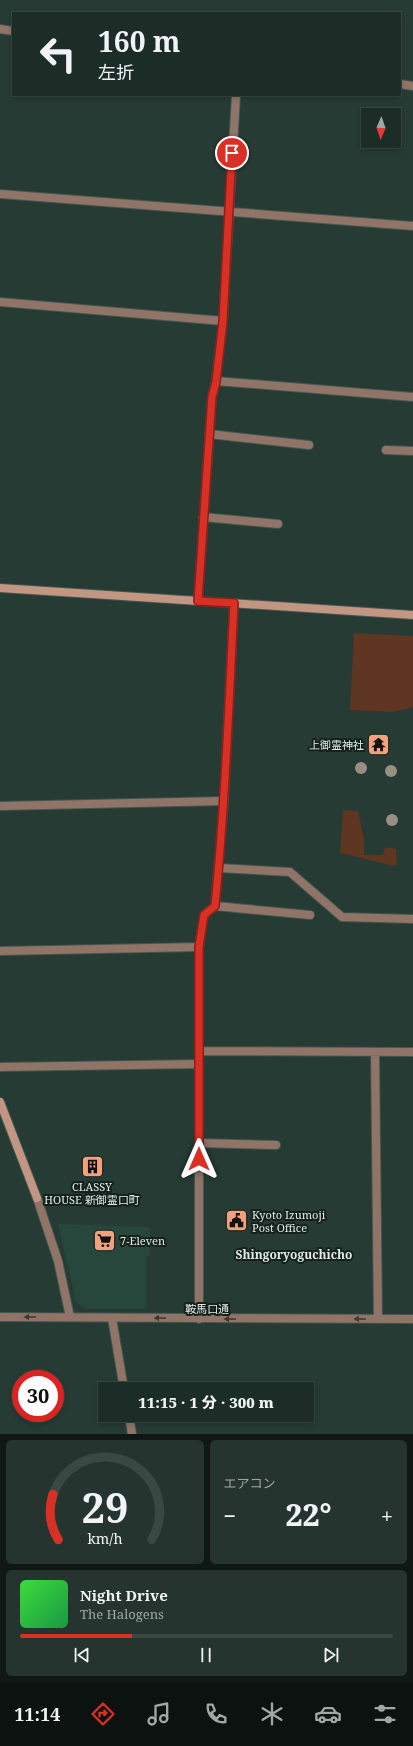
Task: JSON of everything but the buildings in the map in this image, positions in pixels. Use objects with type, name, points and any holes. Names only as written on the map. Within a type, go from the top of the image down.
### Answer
[{"type":"street","points":[[0,29],[12,31]]},
{"type":"street","points":[[401,84],[413,86]]},
{"type":"street","points":[[198,601],[212,397],[216,382],[223,321],[236,96]]},
{"type":"street","points":[[0,194],[413,226]]},
{"type":"street","points":[[0,302],[223,321]]},
{"type":"street","points":[[216,382],[413,397]]},
{"type":"street","points":[[209,434],[309,445]]},
{"type":"street","points":[[386,450],[413,451]]},
{"type":"street","points":[[203,517],[278,524]]},
{"type":"street","points":[[0,588],[413,615]]},
{"type":"street","points":[[215,906],[224,801],[234,603]]},
{"type":"street","points":[[0,806],[224,801]]},
{"type":"street","points":[[219,868],[290,872],[342,917],[413,918]]},
{"type":"street","points":[[199,1319],[199,947],[204,915],[215,906],[310,915]]},
{"type":"street","points":[[0,951],[199,947]]},
{"type":"street","points":[[199,1051],[413,1052]]},
{"type":"street","points":[[375,1052],[378,1319]]},
{"type":"street","points":[[0,1066],[199,1064]]},
{"type":"street","points":[[0,1102],[37,1198],[58,1261],[70,1317]]},
{"type":"street","points":[[199,1143],[276,1145]]},
{"type":"street","name":"鞍馬口通","points":[[0,1317],[413,1319]]},
{"type":"street","points":[[112,1318],[123,1382]]},
{"type":"street","points":[[130,1422],[132,1434]]},
{"type":"shaded area","points":[[354,633],[413,636],[413,707],[393,712],[350,710]]},
{"type":"shaded area","points":[[343,810],[358,811],[364,839],[364,855],[382,855],[386,847],[396,849],[397,864],[394,866],[340,853]]},
{"type":"shaded area","points":[[58,1224],[150,1227],[150,1256],[146,1256],[146,1309],[86,1309],[76,1302]]},
{"type":"place","name":"上御霊神社","points":[[379,744]]},
{"type":"place","name":"CLASSY HOUSE 新御霊口町","points":[[92,1166]]},
{"type":"place","name":"Kyoto Izumoji Post Office","points":[[237,1220]]},
{"type":"place","name":"7-Eleven","points":[[105,1240]]},
{"type":"district","name":"Shingoryoguchicho","points":[[294,1254]]},
{"type":"route","points":[[199,1159],[199,947],[204,915],[215,906],[219,868],[224,801],[234,603],[198,601],[212,397],[216,382],[223,321],[232,153]]}]
